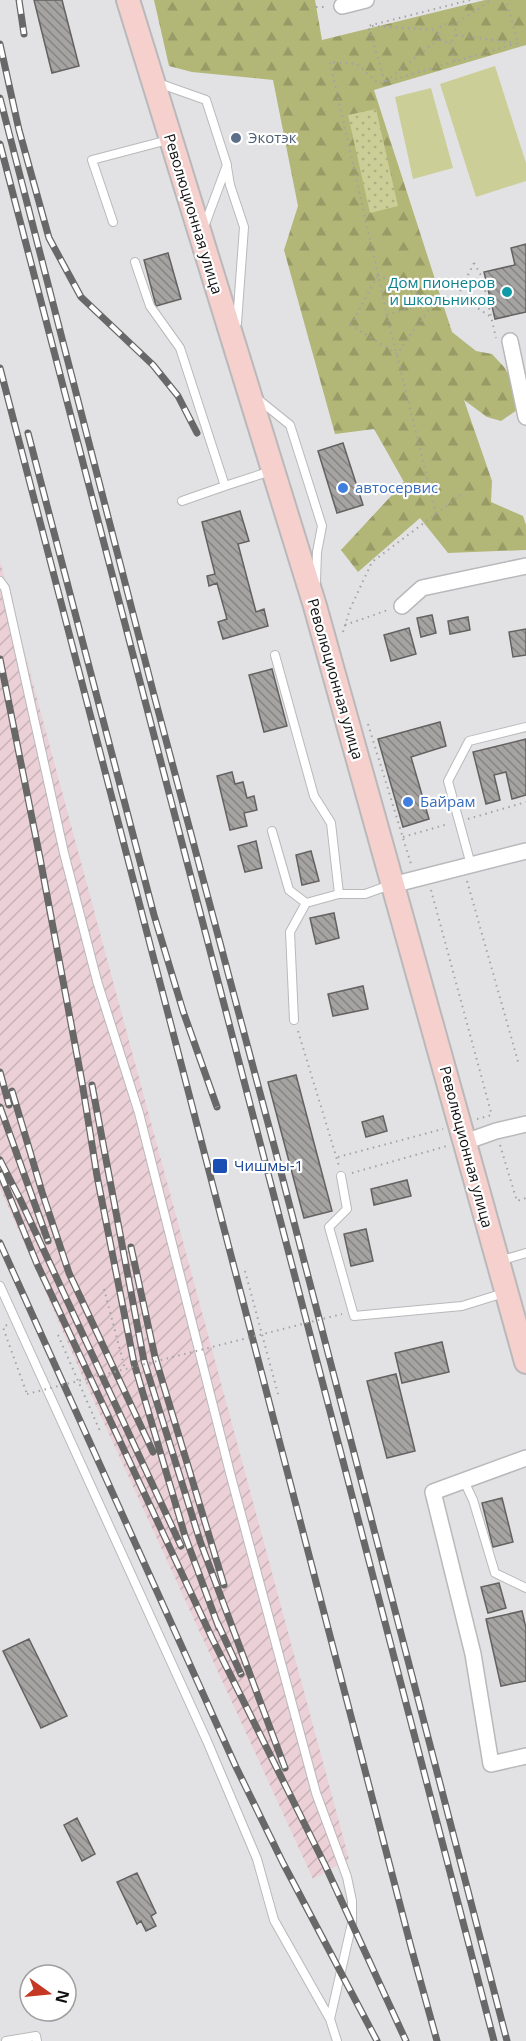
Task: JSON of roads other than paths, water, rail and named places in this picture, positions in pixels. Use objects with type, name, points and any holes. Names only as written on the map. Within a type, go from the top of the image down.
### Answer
[{"type":"main road","name":"Революционная улица","points":[[128,0],[315,606],[526,1362]]},
{"type":"street","points":[[342,6],[366,0]]},
{"type":"street","points":[[510,342],[526,417]]},
{"type":"street","points":[[402,606],[422,588],[526,566]]},
{"type":"street","points":[[392,885],[526,851]]},
{"type":"street","points":[[462,1133],[496,1131],[526,1124]]},
{"type":"street","points":[[526,1458],[433,1492],[473,1654],[491,1764],[526,1756]]},
{"type":"lane","points":[[152,81],[206,100],[227,165],[230,185],[244,227],[235,349]]},
{"type":"lane","points":[[113,222],[92,160],[170,139]]},
{"type":"lane","points":[[201,237],[227,165]]},
{"type":"lane","points":[[135,262],[150,306],[180,348],[225,486]]},
{"type":"lane","points":[[248,391],[290,425],[322,526],[317,552],[315,606]]},
{"type":"lane","points":[[182,501],[273,471]]},
{"type":"lane","points":[[0,580],[5,588],[64,853],[97,981],[139,1113],[230,1473],[316,1793],[347,1877],[352,1901],[352,1923],[330,2019]]},
{"type":"lane","points":[[275,655],[314,796],[331,823],[339,894]]},
{"type":"lane","points":[[467,866],[448,781],[469,741],[526,727]]},
{"type":"lane","points":[[272,831],[289,890],[306,903]]},
{"type":"lane","points":[[294,1020],[290,932],[306,903],[339,894],[365,894],[392,885]]},
{"type":"lane","points":[[341,1176],[347,1209],[329,1227],[354,1316],[462,1306],[506,1293]]},
{"type":"lane","points":[[497,1261],[526,1253]]},
{"type":"lane","points":[[0,1286],[207,1741],[257,1859],[274,1920],[330,2019],[337,2041]]},
{"type":"lane","points":[[464,1481],[473,1500],[495,1573],[526,1588]]},
{"type":"lane","points":[[6,2041],[36,2036],[37,2041]]},
{"type":"railway","points":[[19,0],[24,34]]},
{"type":"railway","points":[[0,44],[19,130],[49,238],[81,297],[153,365],[178,396],[197,433]]},
{"type":"railway","points":[[0,98],[507,2041]]},
{"type":"railway","points":[[0,144],[494,2041]]},
{"type":"railway","points":[[0,368],[437,2041]]},
{"type":"railway","points":[[28,433],[154,915],[183,1011],[217,1107]]},
{"type":"railway","points":[[0,659],[40,858],[82,1082],[97,1176],[134,1363],[185,1536],[219,1628]]},
{"type":"railway","points":[[0,1072],[9,1105]]},
{"type":"railway","points":[[92,1085],[144,1361],[200,1541],[285,1768]]},
{"type":"railway","points":[[12,1091],[69,1273],[153,1452]]},
{"type":"railway","points":[[0,1107],[48,1241]]},
{"type":"railway","points":[[0,1160],[181,1546]]},
{"type":"railway","points":[[0,1173],[37,1264],[212,1638],[325,1865],[406,2041]]},
{"type":"railway","points":[[0,1243],[236,1767],[283,1863],[377,2041]]},
{"type":"railway","points":[[131,1247],[155,1357],[224,1585]]},
{"type":"railway","points":[[217,1622],[241,1674]]},
{"type":"place","name":"Экотэк","points":[[236,138]]},
{"type":"place","name":"Дом пионеров и школьников","points":[[507,292]]},
{"type":"place","name":"автосервис","points":[[343,488]]},
{"type":"place","name":"Байрам","points":[[408,802]]},
{"type":"place","name":"Чишмы-1","points":[[220,1166]]}]
